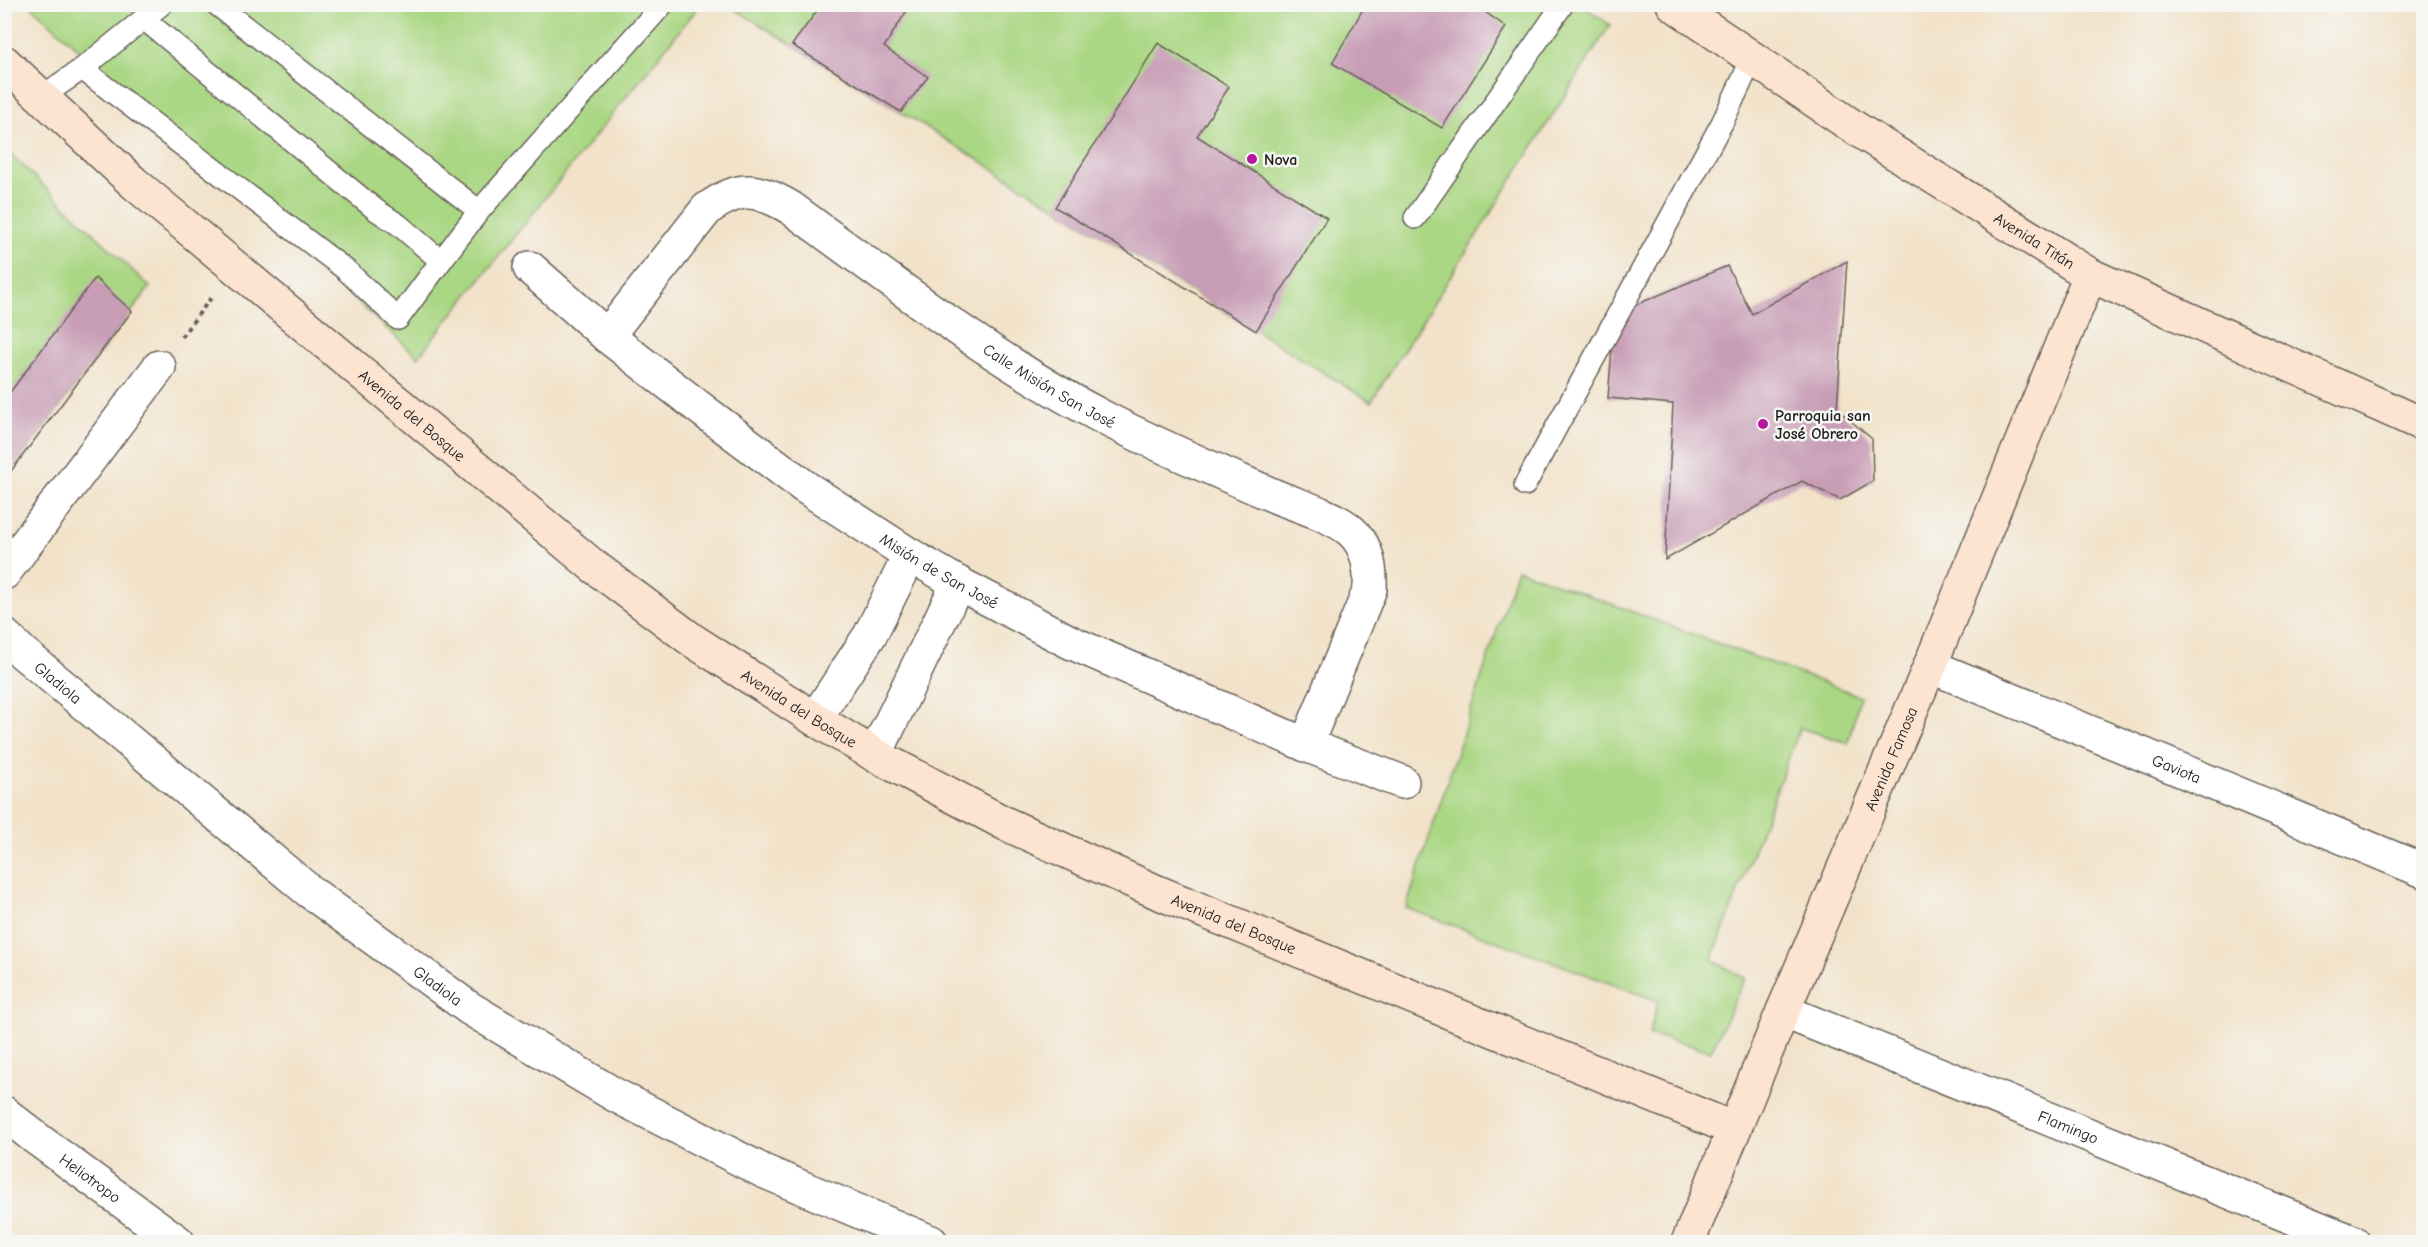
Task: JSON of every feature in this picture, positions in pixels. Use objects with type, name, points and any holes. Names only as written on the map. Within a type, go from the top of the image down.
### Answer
[{"type":"street","name":"Avenida Titán","points":[[1673,4],[1855,128],[2090,275],[2424,425]]},
{"type":"street","name":"Avenida del Bosque","points":[[4,62],[134,183],[592,565],[692,640],[815,720],[875,755],[1006,824],[1157,892],[1734,1129]]},
{"type":"street","name":"Calle Misión San José","points":[[607,336],[707,209],[726,196],[747,192],[769,196],[791,208],[929,309],[1018,370],[1108,420],[1352,531],[1365,549],[1371,569],[1370,589],[1306,745]]},
{"type":"street","name":"Misión de San José","points":[[530,268],[607,336],[805,487],[910,555],[1070,642],[1306,745],[1402,782]]},
{"type":"street","name":"Avenida Famosa","points":[[1688,1242],[1783,1011],[1930,666],[2090,275]]},
{"type":"street","points":[[4,573],[159,367]]},
{"type":"street","points":[[815,720],[870,635],[910,555]]},
{"type":"street","points":[[875,755],[958,583]]},
{"type":"street","name":"Gladiola","points":[[4,635],[22,653],[309,891],[469,1008],[615,1095],[763,1171],[931,1242]]},
{"type":"street","name":"Gaviota","points":[[1930,666],[2424,871]]},
{"type":"street","name":"Flamingo","points":[[1783,1011],[2353,1242]]},
{"type":"street","name":"Heliotropo","points":[[4,1113],[178,1242]]},
{"type":"lane","points":[[41,97],[82,69],[162,4]]},
{"type":"lane","points":[[216,4],[480,211]]},
{"type":"lane","points":[[82,69],[346,270],[398,319],[480,211],[663,4]]},
{"type":"lane","points":[[1415,218],[1563,4]]},
{"type":"lane","points":[[145,20],[441,261]]},
{"type":"lane","points":[[1525,485],[1722,123],[1752,58]]},
{"type":"path","points":[[159,367],[234,267]]},
{"type":"green space","name":"Nova","points":[[1580,4],[1610,25],[1371,402],[728,5]]},
{"type":"green space","points":[[30,5],[700,5],[418,357]]},
{"type":"green space","points":[[4,148],[150,287],[5,479],[4,479]]},
{"type":"green space","points":[[1517,569],[1860,696],[1848,743],[1800,728],[1712,960],[1745,978],[1711,1051],[1649,1034],[1658,1001],[1406,908]]},
{"type":"building","points":[[822,4],[911,4],[884,47],[928,77],[901,112],[792,45]]},
{"type":"building","points":[[1366,4],[1474,4],[1506,27],[1442,128],[1332,63]]},
{"type":"building","points":[[1158,43],[1229,87],[1197,136],[1327,218],[1256,331],[1055,207]]},
{"type":"building","name":"Parroquia san José Obrero","points":[[1847,261],[1837,409],[1872,439],[1873,481],[1840,500],[1802,481],[1665,560],[1673,404],[1608,398],[1613,336],[1626,309],[1727,266],[1752,314]]},
{"type":"building","points":[[95,278],[132,311],[5,479],[5,399]]},
{"type":"place","name":"Nova","points":[[1252,159]]},
{"type":"place","name":"Parroquia san José Obrero","points":[[1763,424]]}]
